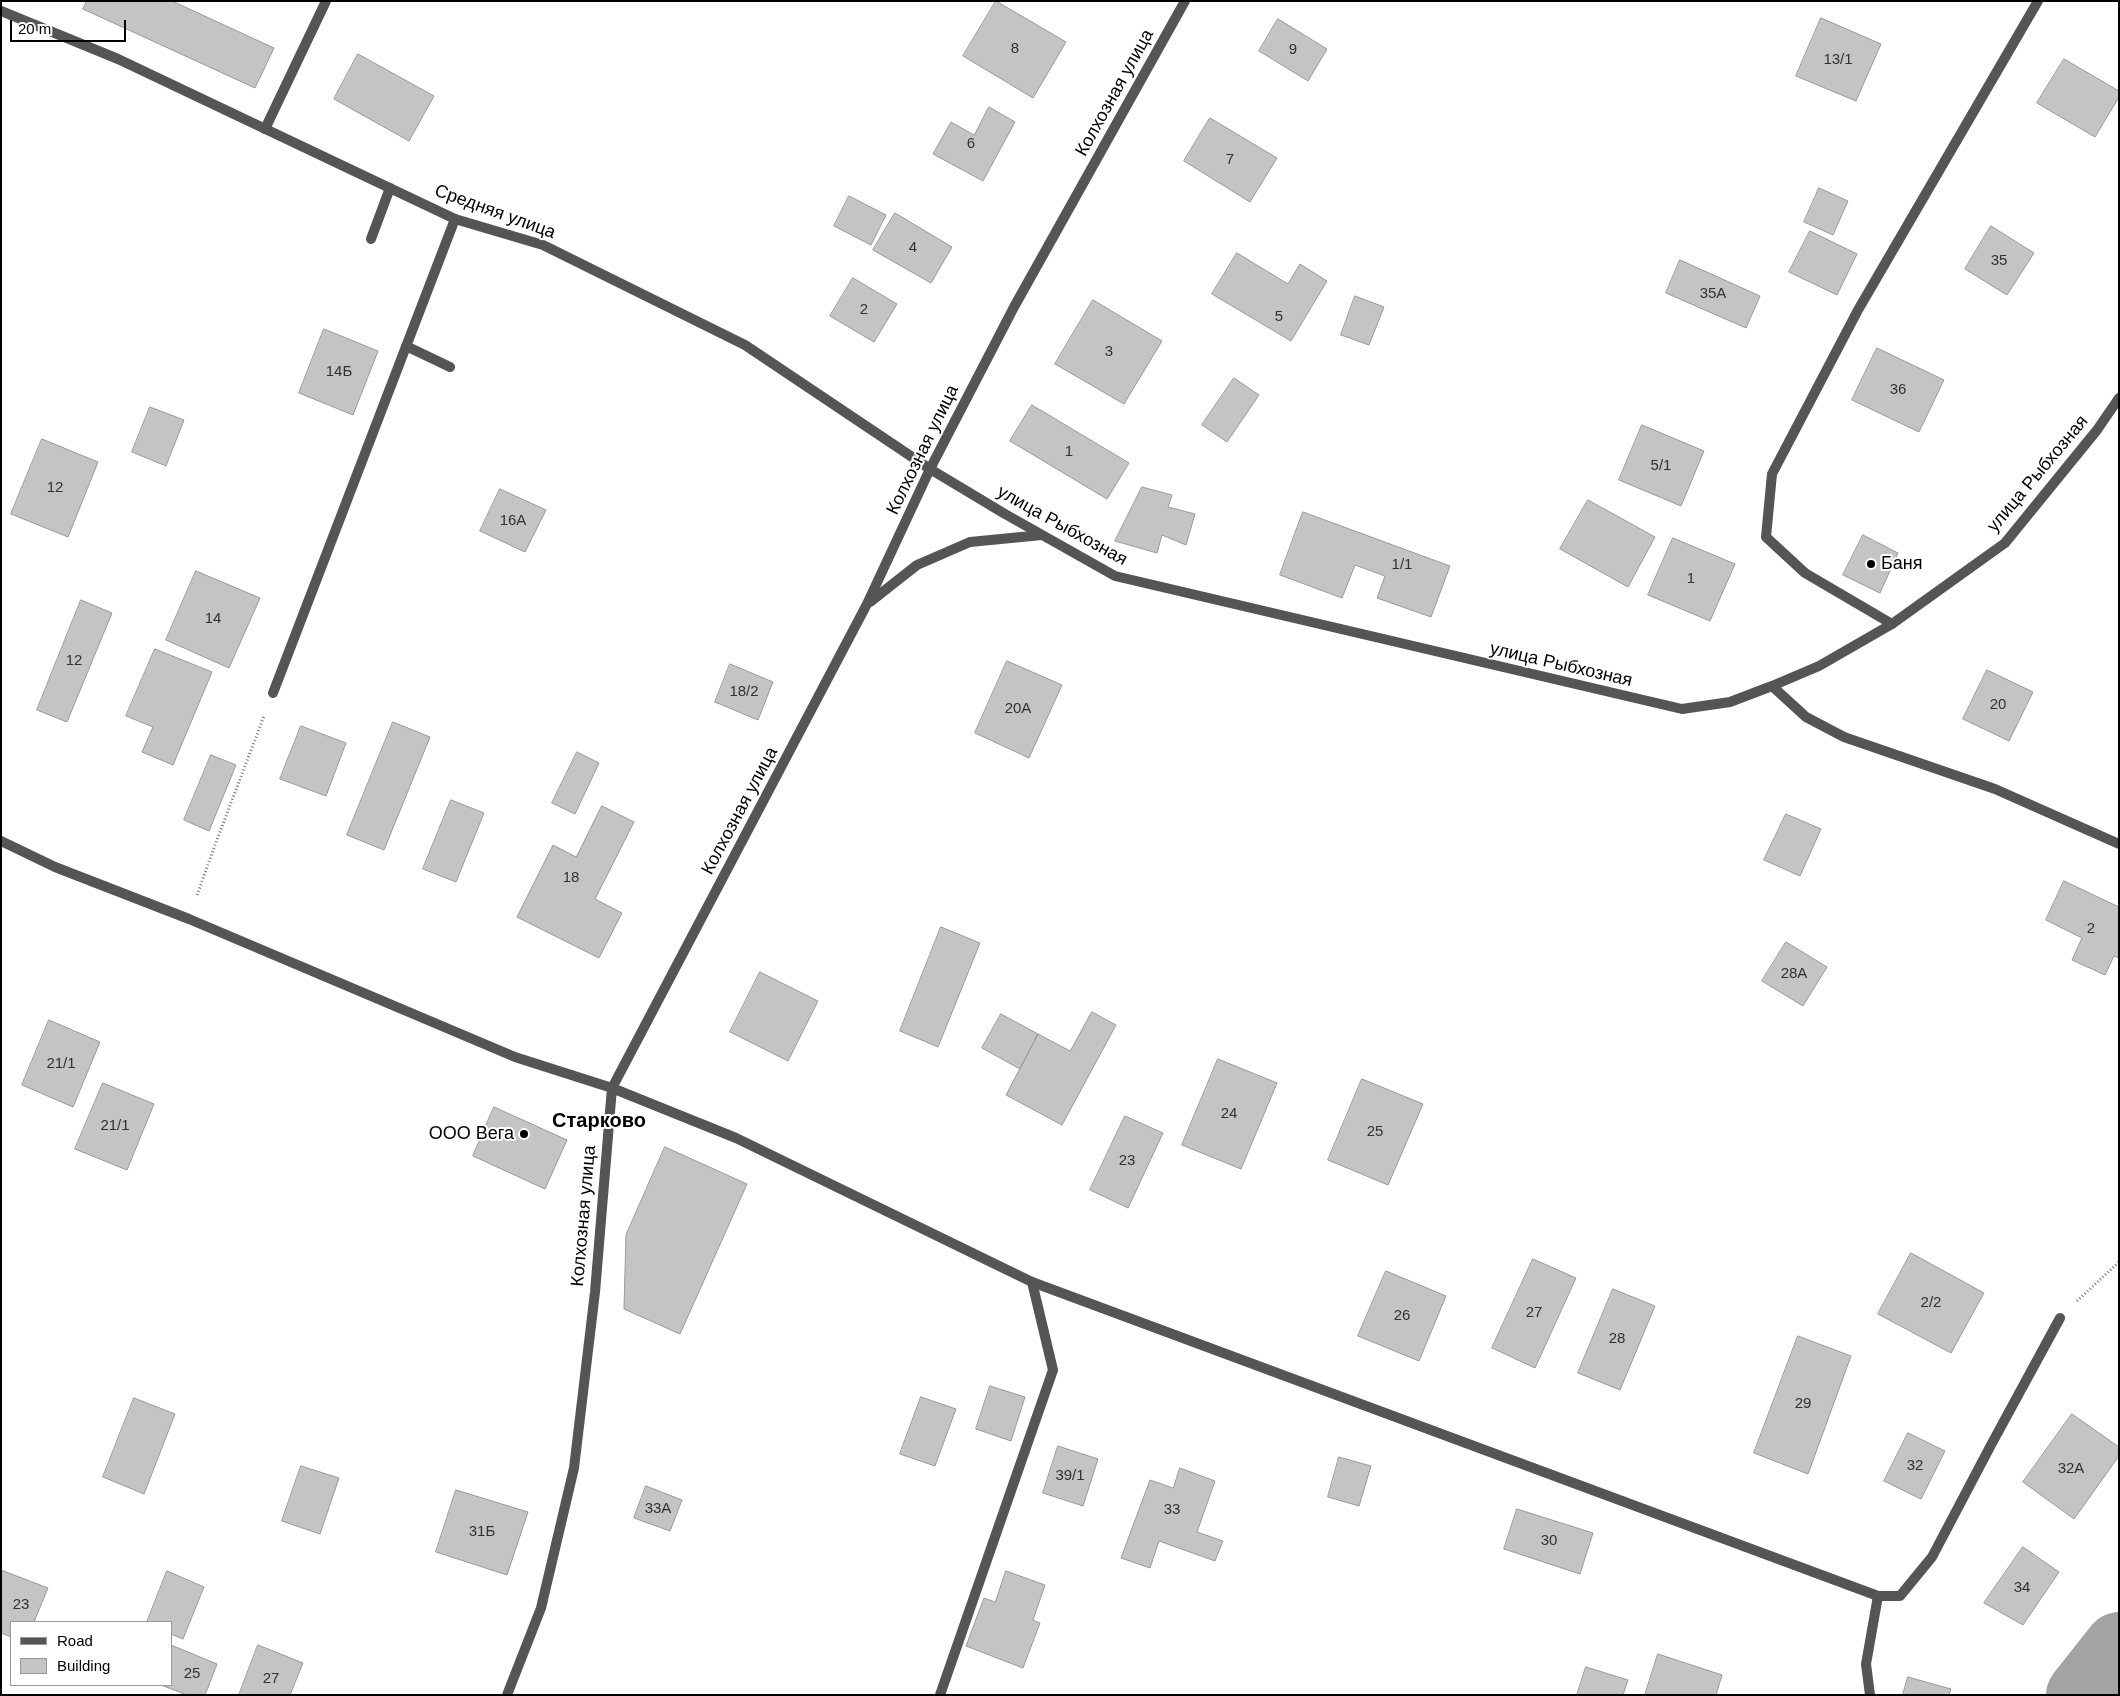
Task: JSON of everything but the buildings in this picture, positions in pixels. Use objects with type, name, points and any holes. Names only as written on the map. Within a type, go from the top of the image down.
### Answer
[{"type":"street","points":[[265,129],[326,1]]},
{"type":"street","name":"Колхозная улица","points":[[507,1695],[542,1608],[574,1468],[595,1292],[612,1088],[867,604],[930,469],[1014,307],[1185,1]]},
{"type":"street","points":[[1892,624],[1805,573],[1766,537],[1772,474],[1858,310],[2038,1]]},
{"type":"street","name":"Средняя улица","points":[[1,11],[118,59],[455,219],[543,245],[745,345],[930,469]]},
{"type":"street","points":[[371,239],[390,188]]},
{"type":"street","points":[[273,693],[455,219]]},
{"type":"street","points":[[406,346],[450,367]]},
{"type":"street","name":"улица Рыбхозная","points":[[930,469],[1115,576],[1309,624],[1682,709],[1730,702],[1772,686],[1819,666],[1892,624],[2005,543],[2097,430],[2119,398]]},
{"type":"street","points":[[867,604],[917,565],[970,542],[1042,535]]},
{"type":"street","points":[[1772,686],[1806,717],[1844,737],[1995,789],[2119,844]]},
{"type":"street","points":[[1,841],[55,867],[189,919],[515,1058],[612,1088],[736,1138],[1032,1282],[1878,1596],[1900,1596],[1932,1558],[1990,1445],[2060,1318]]},
{"type":"street","points":[[940,1695],[1053,1370],[1032,1282]]},
{"type":"street","points":[[1870,1695],[1866,1664],[1878,1596]]},
{"type":"path","points":[[189,919],[214,844],[273,693]]},
{"type":"path","points":[[2060,1318],[2119,1262]]},
{"type":"waterway","points":[[2081,1695],[2119,1647]]},
{"type":"place","name":"Баня","points":[[1871,564]]},
{"type":"place","name":"ООО Вега","points":[[524,1134]]},
{"type":"district","name":"Старково","points":[[599,1121]]}]
